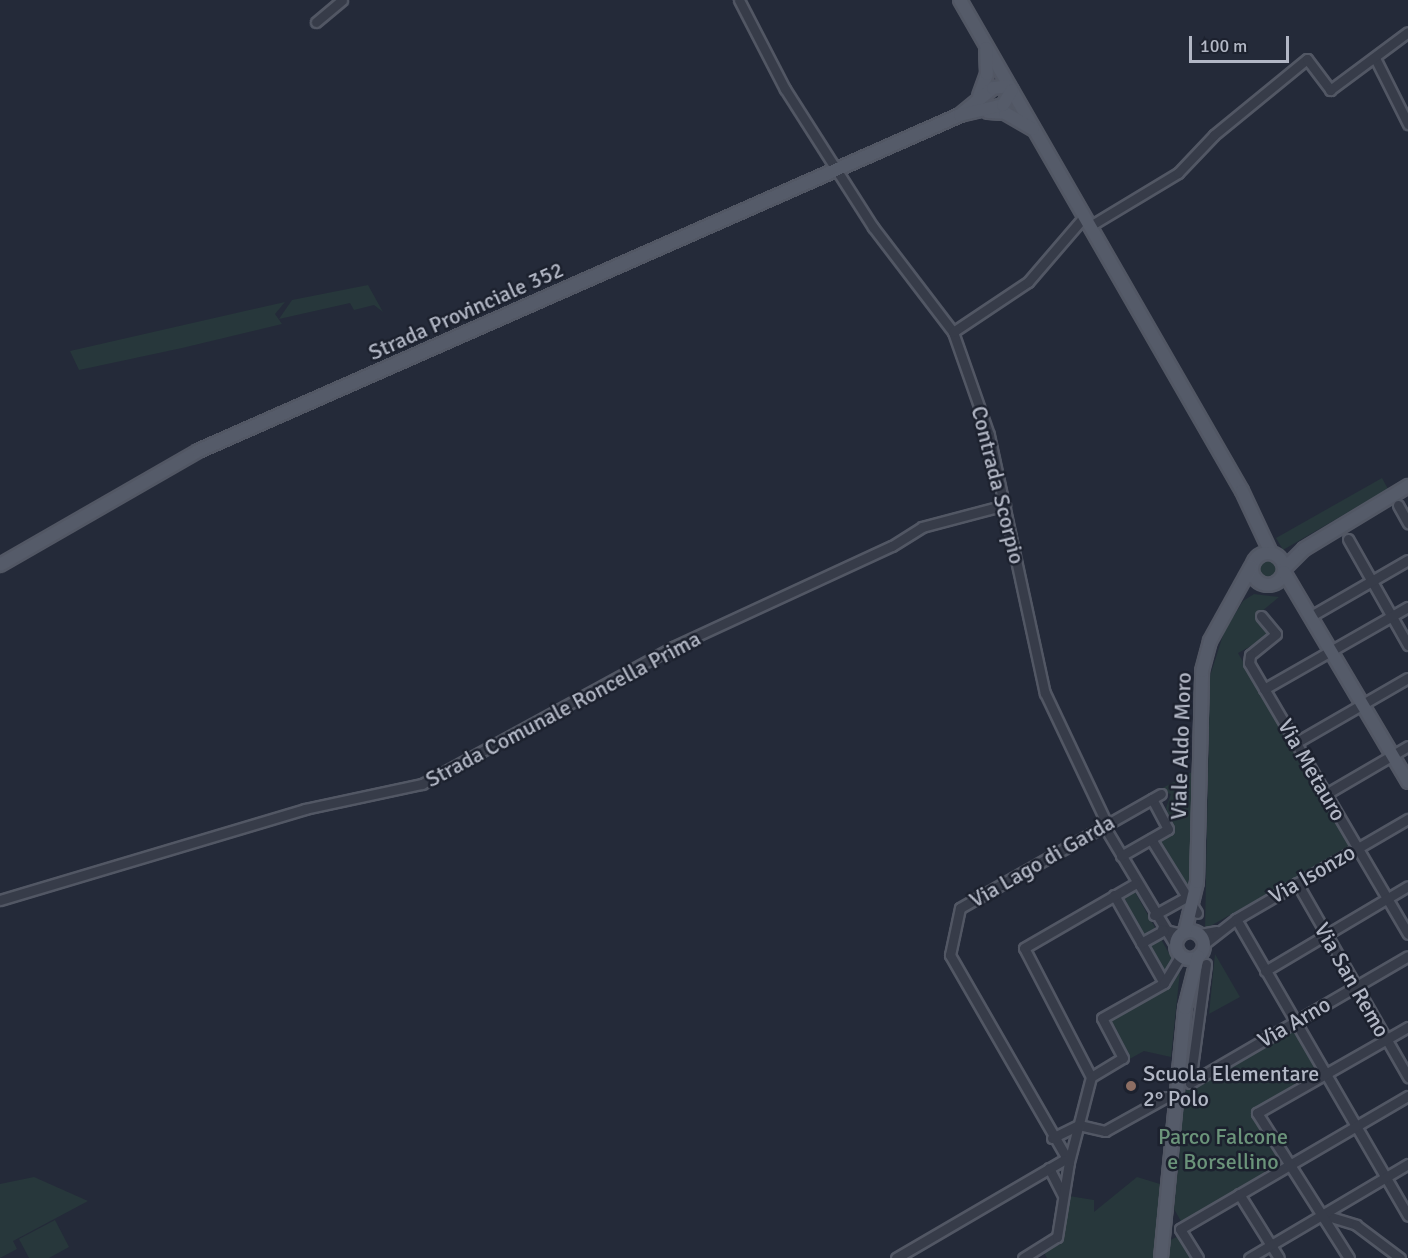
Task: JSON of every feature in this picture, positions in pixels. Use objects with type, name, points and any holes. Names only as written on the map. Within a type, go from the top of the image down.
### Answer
[{"type":"main road","points":[[960,0],[1242,490],[1274,554],[1333,650],[1408,782]]},
{"type":"main road","name":"Strada Provinciale 352","points":[[960,115],[979,96],[987,74],[986,44]]},
{"type":"main road","name":"Strada Provinciale 352","points":[[0,565],[198,452],[960,115],[1002,105],[1011,88]]},
{"type":"main road","name":"Strada Provinciale 352","points":[[979,96],[1011,88]]},
{"type":"main road","name":"Strada Provinciale 352","points":[[984,111],[1005,113],[1035,130]]},
{"type":"main road","name":"Viale Aldo Moro","points":[[1223,614],[1243,593],[1266,586],[1304,549],[1408,486]]},
{"type":"main road","points":[[1242,490],[1253,576],[1266,586],[1296,600],[1311,616]]},
{"type":"main road","name":"Viale Aldo Moro","points":[[1185,1008],[1202,961],[1194,935],[1197,888],[1200,684],[1223,614],[1252,564],[1274,554],[1304,549]]},
{"type":"main road","name":"Viale Aldo Moro","points":[[1161,1258],[1185,1008],[1180,954],[1194,935]]},
{"type":"main road","points":[[1180,954],[1202,961]]},
{"type":"street","points":[[316,22],[342,0]]},
{"type":"street","name":"Contrada Scorpio","points":[[739,0],[785,89],[840,169],[873,227],[952,332],[982,412],[1005,505],[1045,693],[1121,856],[1162,930],[1180,954]]},
{"type":"street","points":[[952,332],[1028,282],[1087,222],[1178,173],[1214,135],[1307,59],[1330,90],[1408,32]]},
{"type":"street","points":[[1376,58],[1408,124]]},
{"type":"street","name":"Strada Comunale Roncella Prima","points":[[0,900],[305,809],[422,784],[672,646],[892,546],[922,527],[1005,505]]},
{"type":"street","points":[[1398,505],[1408,523]]},
{"type":"street","points":[[1348,539],[1408,645]]},
{"type":"street","points":[[1311,616],[1408,560]]},
{"type":"street","points":[[1264,689],[1408,607]]},
{"type":"street","name":"Via Metauro","points":[[1261,616],[1276,634],[1248,661],[1408,934]]},
{"type":"street","points":[[1297,742],[1408,678]]},
{"type":"street","points":[[1326,794],[1408,746]]},
{"type":"street","name":"Via Lago di Garda","points":[[1066,1161],[950,955],[960,908],[1161,794]]},
{"type":"street","points":[[1121,856],[1168,829],[1152,799]]},
{"type":"street","name":"Via Isonzo","points":[[1194,935],[1217,931],[1408,819]]},
{"type":"street","points":[[1151,839],[1194,913]]},
{"type":"street","points":[[1023,1258],[1057,1237],[1066,1161],[1079,1125],[1090,1077],[1024,948],[1136,882]]},
{"type":"street","name":"Via San Remo","points":[[1297,883],[1408,1077]]},
{"type":"street","points":[[1265,971],[1408,886]]},
{"type":"street","points":[[1154,915],[1197,888]]},
{"type":"street","points":[[1114,895],[1164,983]]},
{"type":"street","points":[[1236,919],[1386,1177],[1407,1209]]},
{"type":"street","points":[[1141,943],[1162,930],[1194,935]]},
{"type":"street","points":[[1090,1077],[1123,1058],[1102,1018],[1164,983],[1180,954]]},
{"type":"street","name":"Via Arno","points":[[1202,961],[1190,1083],[1408,956]]},
{"type":"street","points":[[1349,1258],[1257,1113],[1408,1027]]},
{"type":"street","points":[[1198,1258],[1180,1229],[1408,1096]]},
{"type":"street","points":[[1052,1138],[1079,1125],[1105,1131],[1166,1097]]},
{"type":"street","points":[[896,1256],[1049,1168],[1066,1161]]},
{"type":"street","points":[[1249,1258],[1408,1164]]},
{"type":"street","points":[[1049,1168],[1063,1195]]},
{"type":"street","points":[[1239,1194],[1278,1258]]},
{"type":"street","points":[[1321,1214],[1356,1225],[1400,1258]]},
{"type":"green space","points":[[368,285],[383,312],[374,305],[354,310],[350,303],[279,319],[292,300]]},
{"type":"green space","points":[[285,302],[275,314],[282,324],[182,348],[79,370],[70,351]]},
{"type":"green space","points":[[1382,478],[1388,489],[1283,550],[1276,538]]},
{"type":"green space","points":[[1267,559],[1274,562],[1277,569],[1274,576],[1267,579],[1260,576],[1257,569],[1260,562]]},
{"type":"green space","points":[[1254,594],[1279,597],[1255,617],[1270,636],[1238,653],[1351,847],[1205,929],[1210,676],[1224,632],[1243,601]]},
{"type":"green space","points":[[1192,772],[1191,865],[1187,895],[1153,840],[1174,828],[1166,808],[1171,794],[1157,791]]},
{"type":"green space","points":[[1135,892],[1157,931],[1141,941],[1121,906],[1127,902],[1122,897]]},
{"type":"green space","points":[[1159,936],[1173,960],[1162,977],[1143,945]]},
{"type":"green space","points":[[1215,954],[1240,997],[1209,1014]]},
{"type":"green space","points":[[1180,971],[1171,1057],[1144,1051],[1124,1062],[1126,1052],[1109,1020],[1167,986]]},
{"type":"green space","name":"Parco Falcone e Borsellino","points":[[1295,1026],[1323,1073],[1252,1114],[1284,1163],[1182,1223],[1174,1209],[1185,1091]]},
{"type":"green space","points":[[34,1177],[88,1201],[13,1241],[17,1249],[0,1258],[0,1184]]},
{"type":"green space","points":[[1137,1177],[1160,1184],[1153,1258],[1047,1258],[1043,1251],[1059,1243],[1069,1196],[1094,1200],[1094,1212]]},
{"type":"green space","points":[[55,1220],[69,1247],[49,1258],[29,1258],[19,1239]]},
{"type":"green space","points":[[1179,1236],[1192,1258],[1169,1258],[1170,1240]]},
{"type":"place","name":"Scuola Elementare 2° Polo","points":[[1131,1086]]}]
